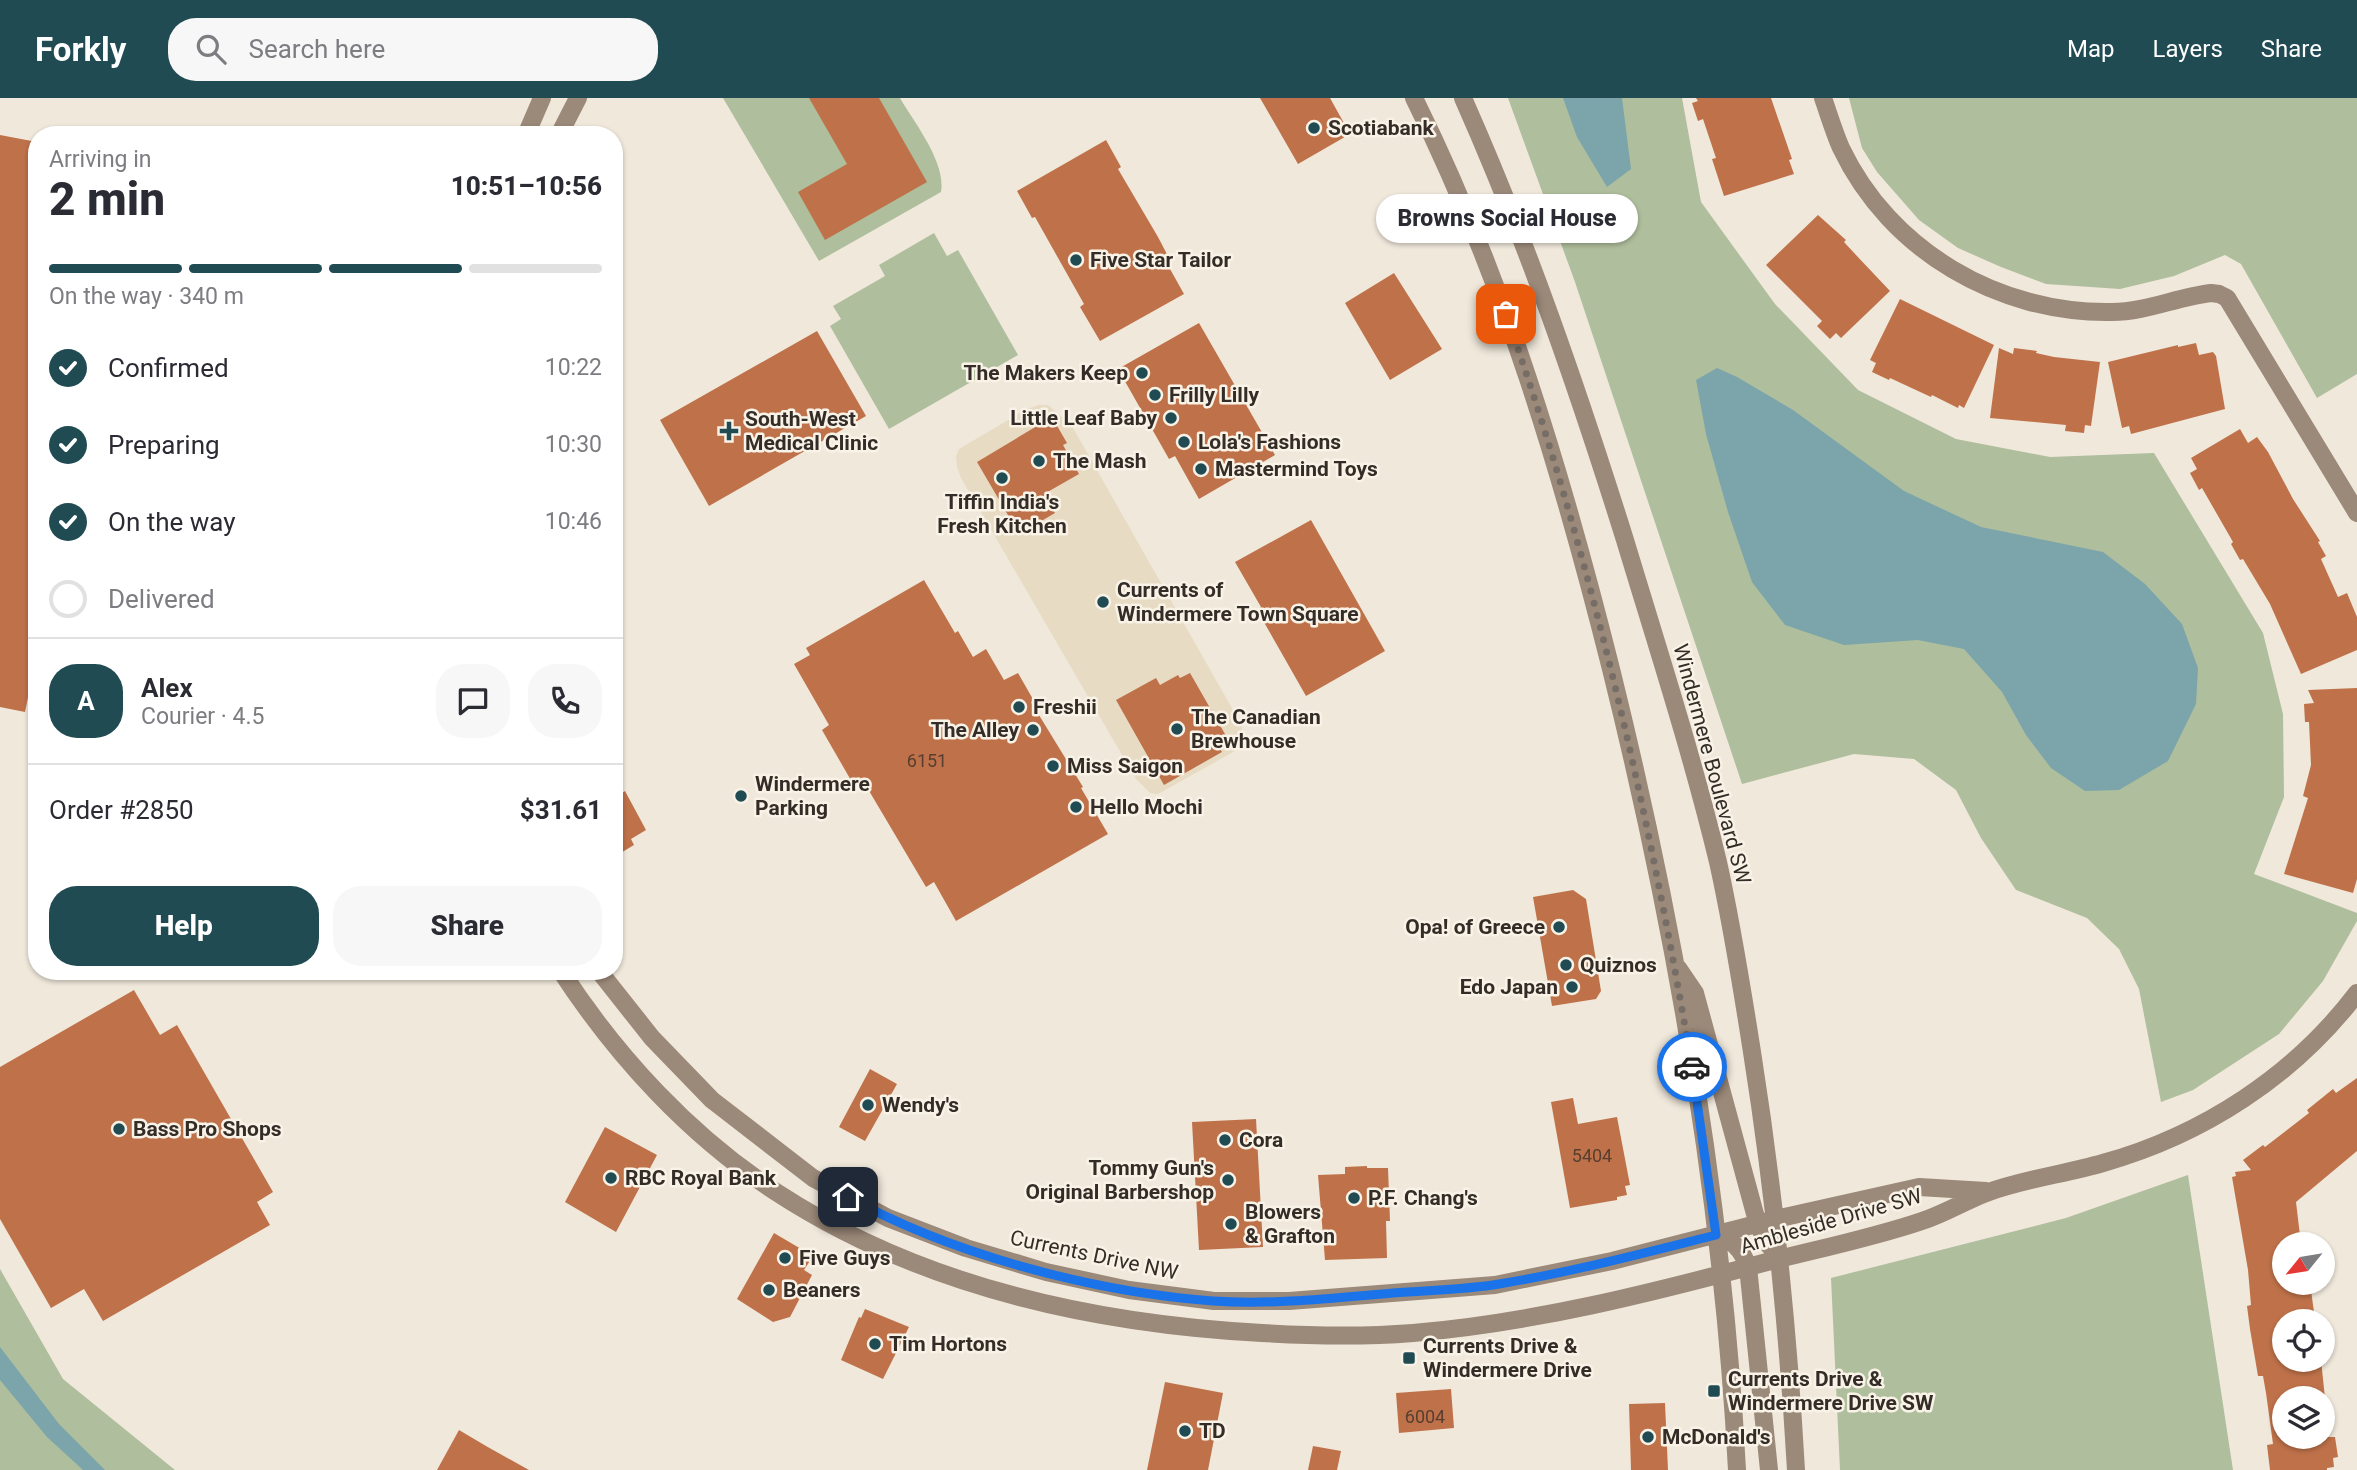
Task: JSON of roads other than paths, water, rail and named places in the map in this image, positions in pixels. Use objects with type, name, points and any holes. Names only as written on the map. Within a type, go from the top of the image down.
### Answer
[{"type":"street","points":[[530,126],[542,98]]},
{"type":"street","points":[[564,126],[578,98]]},
{"type":"street","points":[[1415,98],[1498,290],[1543,424],[1596,609],[1632,752],[1674,962],[1700,1112],[1723,1274],[1737,1470]]},
{"type":"street","name":"Windermere Boulevard SW","points":[[1463,98],[1530,258],[1578,396],[1685,741],[1718,862],[1740,975],[1776,1219],[1796,1470]]},
{"type":"street","points":[[1824,98],[1841,148],[1872,198],[1919,246],[1945,266],[1974,281],[2024,302],[2083,312],[2137,310],[2211,293],[2227,298],[2357,513]]},
{"type":"street","points":[[1674,962],[1695,993],[1758,1225],[1768,1244],[1781,1259]]},
{"type":"street","points":[[568,980],[645,1082],[708,1141],[776,1192],[853,1235],[934,1271],[1023,1299],[1117,1319],[1215,1331],[1313,1335],[1411,1333],[1500,1323],[1723,1274]]},
{"type":"street","name":"Currents Drive NW","points":[[606,980],[652,1038],[712,1100],[813,1178],[888,1218],[966,1248],[1046,1272],[1129,1290],[1214,1301],[1289,1301],[1495,1284],[1612,1261],[1716,1235]]},
{"type":"street","name":"Ambleside Drive SW","points":[[1723,1274],[1924,1221],[1989,1191],[2130,1154],[2168,1141],[2228,1110],[2284,1070],[2334,1022],[2357,993]]},
{"type":"street","name":"Ambleside Drive SW","points":[[1716,1235],[1919,1187],[1989,1191]]},
{"type":"street","points":[[1716,1235],[1726,1237],[1744,1254],[1748,1267],[1769,1470]]},
{"type":"water","points":[[1563,98],[1622,98],[1631,169],[1607,187],[1577,137]]},
{"type":"water","points":[[1717,368],[1793,410],[1904,491],[1981,527],[2103,552],[2145,584],[2182,624],[2198,668],[2196,704],[2168,761],[2119,790],[2085,791],[2051,768],[2026,735],[2002,692],[1964,649],[1918,640],[1844,645],[1785,625],[1752,582],[1728,512],[1706,434],[1696,380]]},
{"type":"water","points":[[0,1347],[59,1424],[105,1470],[83,1470],[47,1437],[0,1380]]},
{"type":"place","name":"Scotiabank","points":[[1314,128]]},
{"type":"place","name":"Five Star Tailor","points":[[1076,260]]},
{"type":"place","name":"Browns Social House","points":[[1506,314]]},
{"type":"place","name":"The Makers Keep","points":[[1142,373]]},
{"type":"place","name":"Frilly Lilly","points":[[1155,395]]},
{"type":"place","name":"Little Leaf Baby","points":[[1171,418]]},
{"type":"place","name":"South-West Medical Clinic","points":[[729,431]]},
{"type":"place","name":"Lola's Fashions","points":[[1184,442]]},
{"type":"place","name":"The Mash","points":[[1039,461]]},
{"type":"place","name":"Mastermind Toys","points":[[1201,469]]},
{"type":"place","name":"Tiffin India's Fresh Kitchen","points":[[1002,478]]},
{"type":"place","name":"Currents of Windermere Town Square","points":[[1103,602]]},
{"type":"place","name":"Freshii","points":[[1019,707]]},
{"type":"place","name":"The Canadian Brewhouse","points":[[1177,729]]},
{"type":"place","name":"The Alley","points":[[1033,730]]},
{"type":"place","name":"Miss Saigon","points":[[1053,766]]},
{"type":"place","name":"Windermere Parking","points":[[741,796]]},
{"type":"place","name":"Hello Mochi","points":[[1076,807]]},
{"type":"place","name":"Opa! of Greece","points":[[1559,927]]},
{"type":"place","name":"Quiznos","points":[[1566,965]]},
{"type":"place","name":"Edo Japan","points":[[1572,987]]},
{"type":"place","name":"Wendy's","points":[[868,1105]]},
{"type":"place","name":"Bass Pro Shops","points":[[119,1129]]},
{"type":"place","name":"Cora","points":[[1225,1140]]},
{"type":"place","name":"RBC Royal Bank","points":[[611,1178]]},
{"type":"place","name":"Tommy Gun's Original Barbershop","points":[[1228,1180]]},
{"type":"place","name":"P.F. Chang's","points":[[1354,1198]]},
{"type":"place","name":"Blowers & Grafton","points":[[1231,1224]]},
{"type":"place","name":"Five Guys","points":[[785,1258]]},
{"type":"place","name":"Beaners","points":[[769,1290]]},
{"type":"place","name":"Tim Hortons","points":[[875,1344]]},
{"type":"place","name":"Currents Drive & Windermere Drive","points":[[1409,1358]]},
{"type":"place","name":"Currents Drive & Windermere Drive SW","points":[[1714,1391]]},
{"type":"place","name":"TD","points":[[1185,1431]]},
{"type":"place","name":"McDonald's","points":[[1648,1437]]}]
